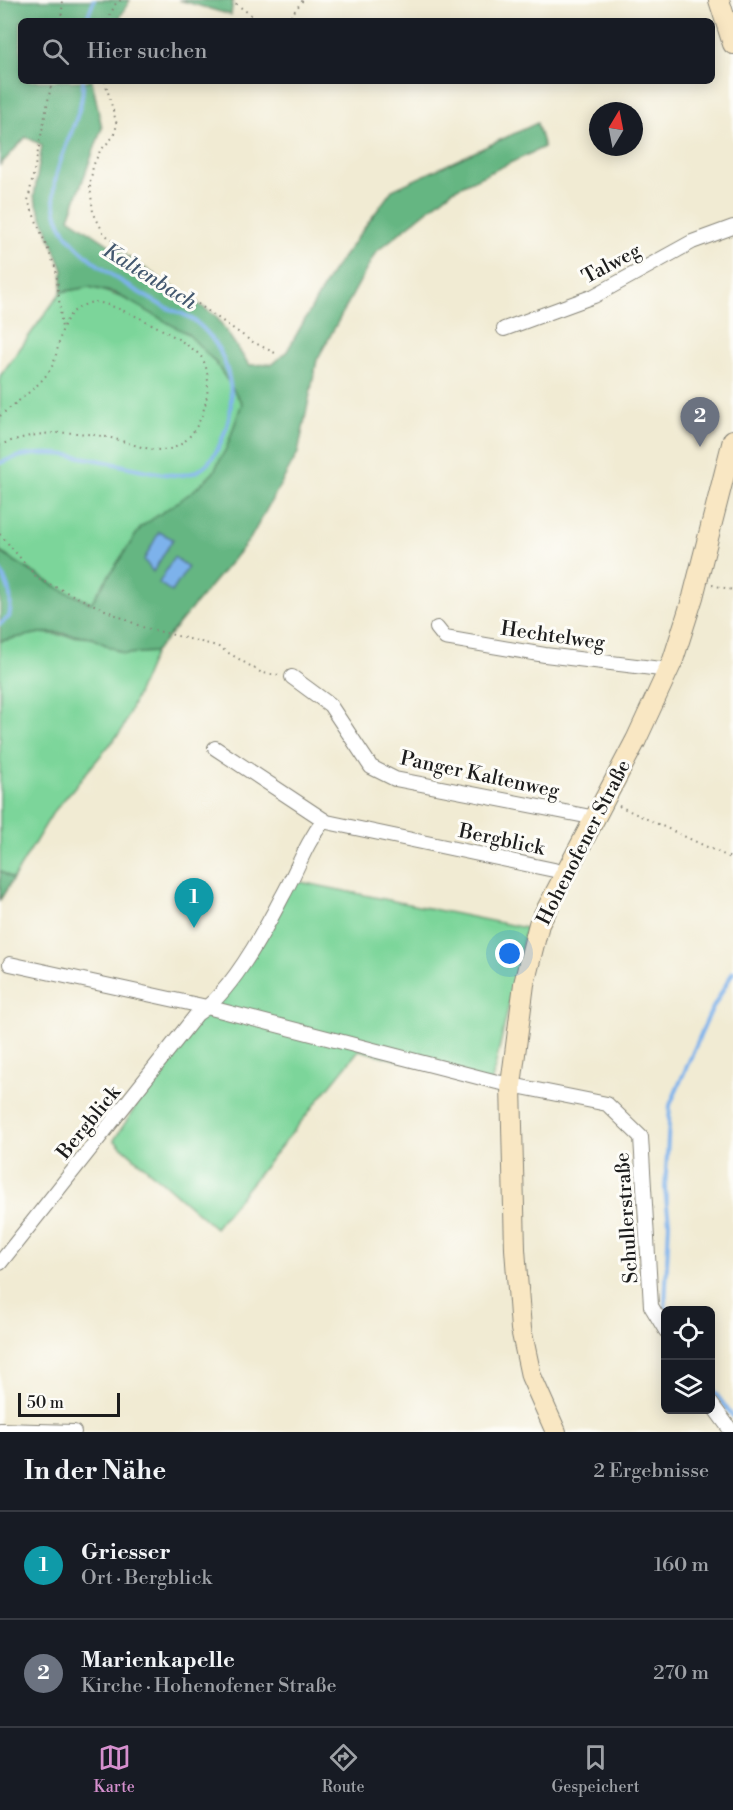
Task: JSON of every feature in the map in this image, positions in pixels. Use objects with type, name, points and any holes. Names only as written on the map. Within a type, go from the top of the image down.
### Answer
[{"type":"main road","points":[[719,0],[733,44]]},
{"type":"main road","name":"Hohenofener Straße","points":[[556,1432],[531,1376],[521,1329],[513,1214],[511,1085],[516,1030],[530,955],[539,924],[596,818],[669,670],[697,581],[733,440]]},
{"type":"street","name":"Talweg","points":[[504,329],[594,296],[692,242],[733,227]]},
{"type":"street","name":"Hechtelweg","points":[[437,628],[445,638],[545,655],[669,670]]},
{"type":"street","name":"Panger Kaltenweg","points":[[292,677],[330,705],[371,767],[395,779],[596,818]]},
{"type":"street","name":"Bergblick","points":[[215,748],[324,820],[565,874]]},
{"type":"street","name":"Bergblick","points":[[0,1263],[196,1014],[222,994],[282,897],[310,838],[324,820]]},
{"type":"street","points":[[10,964],[207,1007],[511,1085]]},
{"type":"street","name":"Schullerstraße","points":[[511,1085],[607,1104],[641,1137],[651,1306],[661,1323]]},
{"type":"street","points":[[715,1408],[732,1432]]},
{"type":"street","points":[[0,1430],[74,1432]]},
{"type":"path","points":[[61,18],[63,0]]},
{"type":"path","points":[[108,18],[116,3],[122,0]]},
{"type":"path","points":[[231,0],[255,18]]},
{"type":"path","points":[[289,18],[303,0]]},
{"type":"path","points":[[51,84],[28,201],[56,269],[62,329]]},
{"type":"path","points":[[106,84],[117,125],[113,137],[100,151],[93,166],[90,186],[93,212],[103,232],[122,251],[251,341],[275,353]]},
{"type":"path","points":[[0,416],[49,371],[62,329],[76,309],[93,302],[122,309],[181,341],[202,358],[206,379],[204,413],[193,435],[173,448],[154,449],[106,437],[66,431],[19,437],[0,445]]},
{"type":"path","points":[[0,534],[38,579],[142,627],[217,646],[262,673],[292,677]]},
{"type":"path","points":[[697,581],[733,590]]},
{"type":"path","points":[[605,799],[733,859]]},
{"type":"green space","points":[[0,0],[130,0],[120,18],[18,18],[18,84],[93,84],[102,128],[69,218],[216,316],[249,365],[273,364],[287,351],[332,272],[392,190],[537,123],[544,147],[453,190],[376,252],[317,360],[298,453],[250,539],[155,652],[124,654],[92,638],[59,633],[40,633],[0,641],[0,552],[60,589],[91,603],[141,527],[192,492],[213,473],[227,447],[242,403],[216,363],[188,334],[115,293],[89,287],[61,292],[63,270],[34,197],[42,145],[26,137],[0,165]]},
{"type":"green space","points":[[179,0],[233,0],[231,15]]},
{"type":"green space","points":[[89,287],[141,306],[188,334],[211,357],[242,403],[227,447],[213,473],[192,492],[141,527],[91,603],[60,589],[0,552],[0,376],[61,292]]},
{"type":"green space","points":[[40,633],[92,638],[124,654],[155,652],[122,730],[52,814],[13,879],[0,871],[0,641]]},
{"type":"green space","points":[[0,871],[13,879],[0,900]]},
{"type":"green space","points":[[291,880],[526,928],[491,1085],[359,1050],[215,1228],[114,1140],[195,1015],[223,994]]},
{"type":"water","points":[[159,532],[173,539],[153,572],[144,560]]},
{"type":"water","points":[[174,557],[188,567],[172,592],[159,583]]},
{"type":"waterway","name":"Kaltenbach","points":[[87,18],[94,0]]},
{"type":"waterway","name":"Kaltenbach","points":[[0,463],[33,454],[69,455],[163,474],[188,474],[201,469],[214,455],[228,422],[231,406],[228,375],[224,360],[207,333],[192,319],[163,306],[106,271],[68,237],[61,225],[55,207],[54,189],[63,153],[82,99],[83,84]]},
{"type":"waterway","name":"Kaltenbach","points":[[0,570],[8,587],[11,604],[9,617],[0,624]]},
{"type":"waterway","points":[[665,1306],[669,1222],[665,1189],[670,1105],[710,1013],[733,972]]},
{"type":"waterway","points":[[715,1393],[733,1417]]},
{"type":"place","name":"Marienkapelle","points":[[700,447]]},
{"type":"place","name":"Griesser","points":[[194,928]]}]
